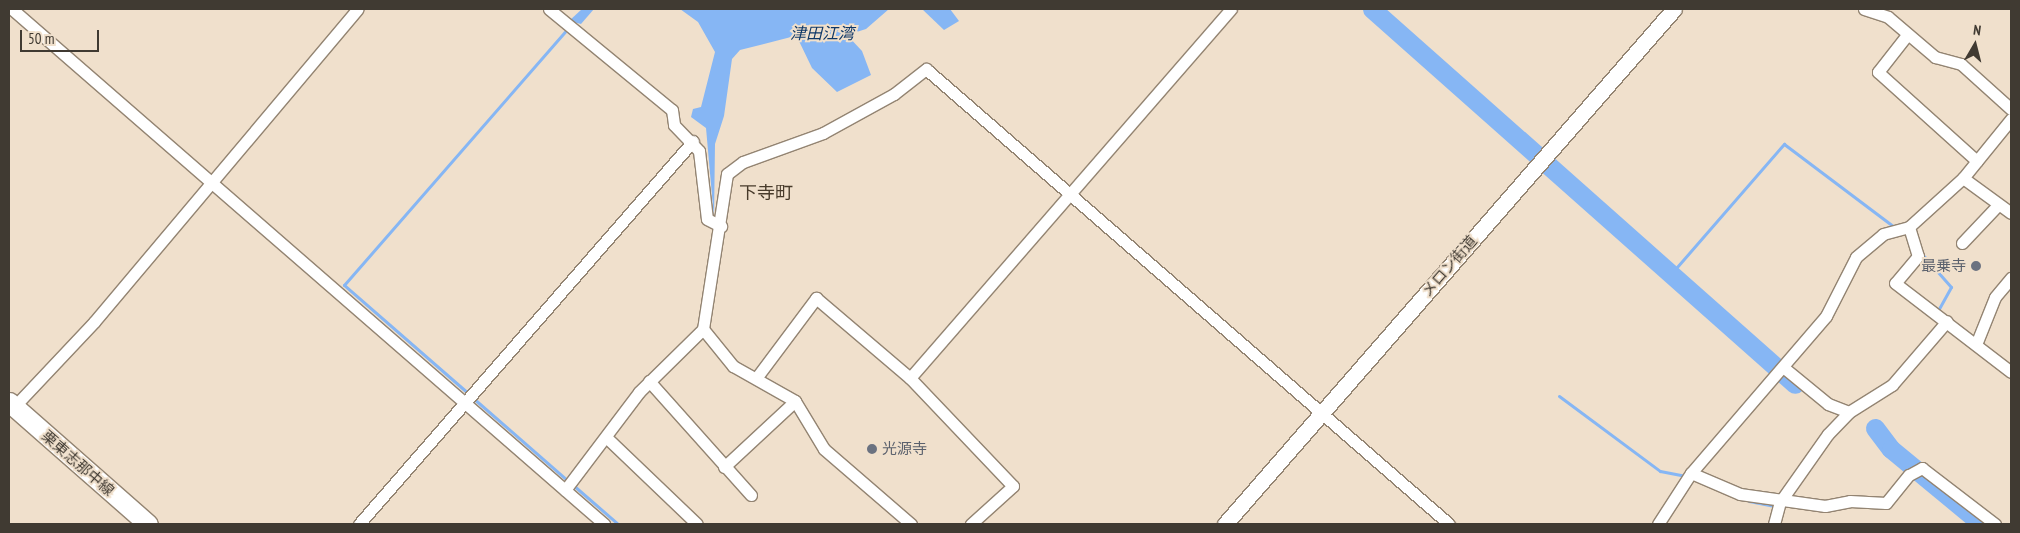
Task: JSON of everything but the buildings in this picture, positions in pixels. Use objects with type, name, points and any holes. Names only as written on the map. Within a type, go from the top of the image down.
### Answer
[{"type":"main road","name":"栗東志那中線","points":[[10,407],[148,524]]},
{"type":"street","points":[[12,9],[210,182],[470,399],[569,485],[604,524]]},
{"type":"street","points":[[10,407],[94,322],[210,182],[358,9]]},
{"type":"street","points":[[549,9],[672,110],[674,125],[693,141],[700,159],[707,219],[721,226]]},
{"type":"street","points":[[910,378],[1231,9]]},
{"type":"street","name":"メロン街道","points":[[1225,524],[1674,9]]},
{"type":"street","points":[[1864,9],[1888,18],[1935,57],[1961,64],[2011,109]]},
{"type":"street","points":[[1907,35],[1878,72],[1977,161]]},
{"type":"street","points":[[569,485],[649,381],[703,329],[721,226],[727,174],[733,167],[824,133],[894,94],[926,69],[1071,193],[1449,524]]},
{"type":"street","points":[[1658,524],[1691,473],[1826,316],[1856,257],[1883,234],[1909,227],[1963,178],[2011,119]]},
{"type":"street","points":[[359,524],[470,399],[693,141]]},
{"type":"street","points":[[1963,178],[1996,206],[2011,213]]},
{"type":"street","points":[[1962,243],[1996,206]]},
{"type":"street","points":[[1909,227],[1918,256],[1895,283],[1977,342],[2011,372]]},
{"type":"street","points":[[1977,342],[1995,297],[2011,278]]},
{"type":"street","points":[[756,377],[816,298],[910,378],[1014,486],[971,524]]},
{"type":"street","points":[[1774,524],[1780,502],[1828,434],[1849,412],[1892,386],[1947,322]]},
{"type":"street","points":[[703,329],[733,366],[795,400],[824,449],[911,524]]},
{"type":"street","points":[[1781,370],[1828,404],[1849,412]]},
{"type":"street","points":[[649,381],[702,435],[724,467],[751,494]]},
{"type":"street","points":[[724,467],[795,400]]},
{"type":"street","points":[[607,438],[698,524]]},
{"type":"street","points":[[1691,473],[1740,494],[1780,502],[1825,506],[1850,501],[1886,503],[1917,472],[1931,471],[1995,524]]},
{"type":"water","points":[[582,9],[594,9],[581,24],[569,21]]},
{"type":"water","name":"津田江湾","points":[[680,9],[889,9],[866,29],[847,35],[862,51],[871,75],[837,92],[812,68],[798,39],[791,37],[740,50],[732,59],[724,116],[715,144],[714,218],[706,128],[691,117],[693,109],[701,107],[715,52],[698,22]]},
{"type":"water","points":[[922,9],[950,9],[959,21],[944,30]]},
{"type":"waterway","points":[[1372,9],[1795,384]]},
{"type":"waterway","points":[[469,394],[344,285],[565,32]]},
{"type":"waterway","points":[[1670,275],[1784,144],[1894,227]]},
{"type":"waterway","points":[[1922,254],[1951,287],[1938,310]]},
{"type":"waterway","points":[[1559,396],[1660,471],[1685,476]]},
{"type":"waterway","points":[[473,398],[568,481]]},
{"type":"waterway","points":[[1875,428],[1891,449],[1982,524]]},
{"type":"waterway","points":[[573,485],[618,524]]},
{"type":"waterway","points":[[1749,501],[1775,506]]},
{"type":"place","name":"最乗寺","points":[[1976,266]]},
{"type":"place","name":"光源寺","points":[[872,449]]},
{"type":"district","name":"下寺町","points":[[766,193]]}]
